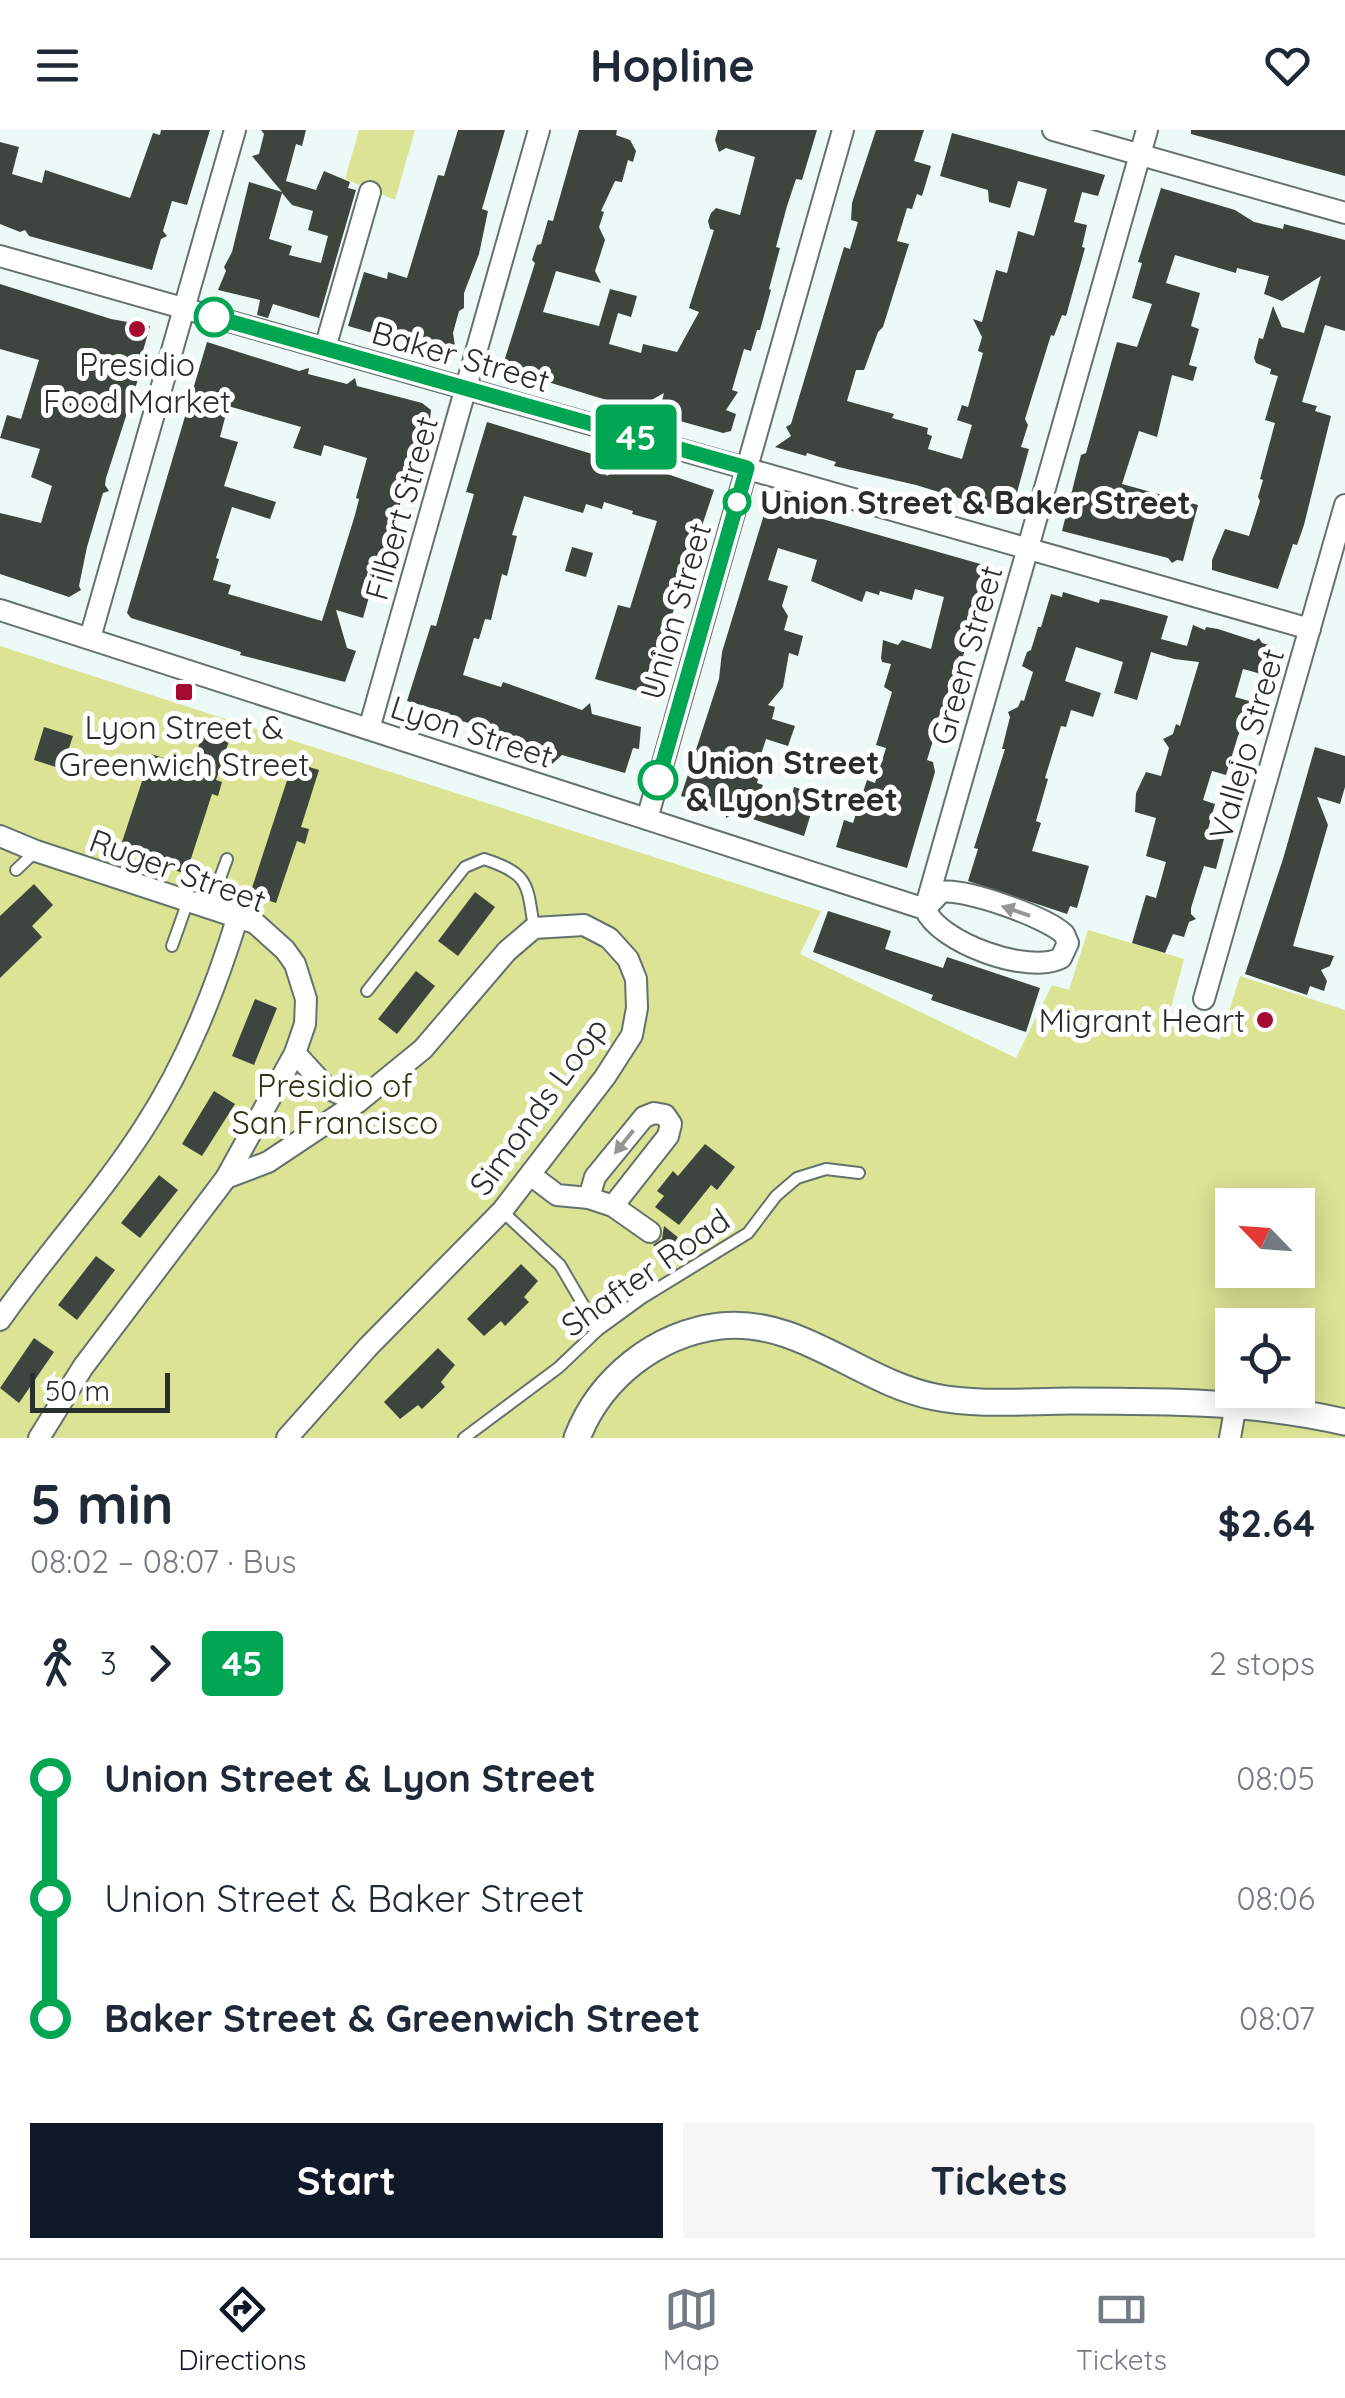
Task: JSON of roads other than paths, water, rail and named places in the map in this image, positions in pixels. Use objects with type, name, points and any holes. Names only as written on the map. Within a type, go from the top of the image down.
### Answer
[{"type":"street","points":[[90,638],[235,130]]},
{"type":"street","name":"Filbert Street","points":[[369,728],[539,130]]},
{"type":"street","name":"Union Street","points":[[647,819],[843,130]]},
{"type":"street","points":[[1053,130],[1345,214]]},
{"type":"street","name":"Green Street","points":[[926,909],[1147,130]]},
{"type":"street","points":[[325,348],[370,192]]},
{"type":"street","name":"Baker Street","points":[[0,256],[1310,629]]},
{"type":"street","name":"Vallejo Street","points":[[1204,999],[1345,505]]},
{"type":"street","name":"Lyon Street","points":[[0,610],[926,909],[934,923],[964,942],[1020,962],[1054,962],[1067,948],[1064,934],[1049,922],[958,892],[941,892],[926,909]]},
{"type":"street","name":"Ruger Street","points":[[0,836],[238,916],[255,923],[285,950],[302,979],[305,1024],[296,1053],[226,1178]]},
{"type":"street","points":[[0,1320],[144,1128],[198,1028],[238,916]]},
{"type":"street","name":"Simonds Loop","points":[[287,1438],[532,1176],[632,1034],[637,1008],[636,980],[628,959],[609,938],[584,925],[534,928]]},
{"type":"street","points":[[38,1438],[83,1367],[226,1178],[268,1162],[358,1102],[423,1049],[506,951],[534,928]]},
{"type":"street","points":[[296,1053],[326,1088],[358,1102]]},
{"type":"street","points":[[589,1198],[595,1177],[644,1117],[654,1113],[665,1115],[671,1124],[668,1136],[613,1206]]},
{"type":"street","points":[[532,1176],[556,1195],[589,1198],[613,1206],[650,1232]]},
{"type":"street","points":[[577,1438],[593,1405],[638,1358],[678,1336],[740,1325],[801,1338],[888,1382],[942,1398],[1215,1404]]},
{"type":"street","points":[[1230,1438],[1235,1408]]},
{"type":"street","points":[[1260,1408],[1345,1422]]},
{"type":"lane","points":[[16,870],[36,851]]},
{"type":"lane","points":[[209,908],[227,859]]},
{"type":"lane","points":[[367,991],[464,867],[484,859],[510,868],[528,885],[534,928]]},
{"type":"lane","points":[[172,946],[188,901]]},
{"type":"lane","name":"Shafter Road","points":[[464,1438],[558,1368],[598,1330],[642,1298],[748,1233],[776,1196],[798,1178],[826,1169],[859,1172]]},
{"type":"lane","points":[[502,1211],[560,1266],[598,1330]]},
{"type":"place","name":"Presidio Food Market","points":[[137,329]]},
{"type":"place","name":"Union Street & Baker Street","points":[[737,502]]},
{"type":"place","name":"Lyon Street & Greenwich Street","points":[[184,692]]},
{"type":"place","name":"Union Street & Lyon Street","points":[[658,780]]},
{"type":"place","name":"Migrant Heart","points":[[1265,1020]]},
{"type":"park label","name":"Presidio of San Francisco","points":[[335,1104]]}]
